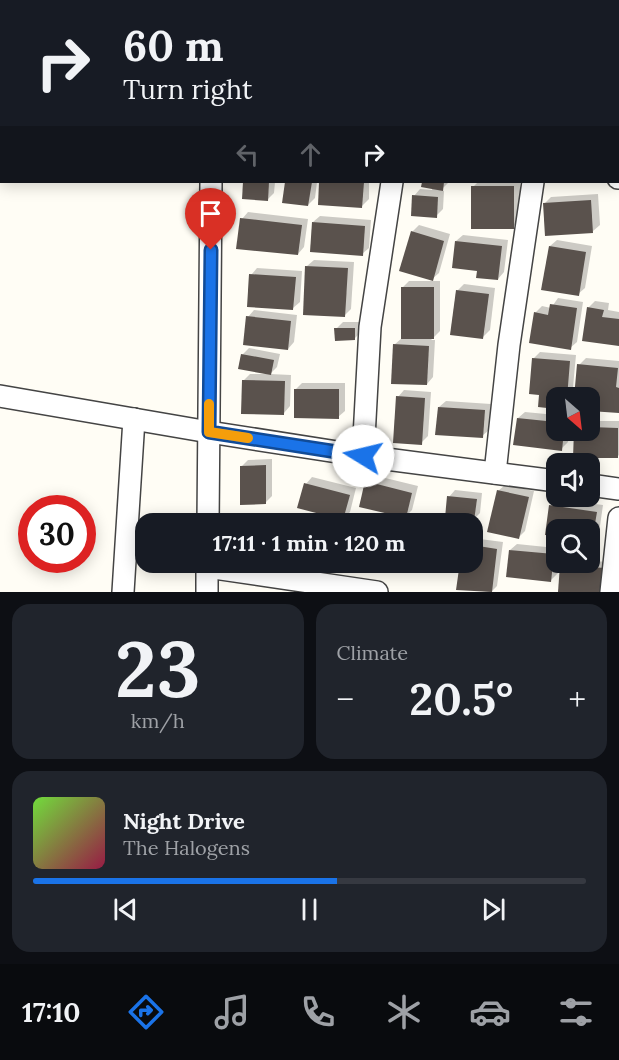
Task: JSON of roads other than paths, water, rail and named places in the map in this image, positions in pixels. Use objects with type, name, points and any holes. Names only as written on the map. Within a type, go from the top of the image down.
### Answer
[{"type":"street","points":[[208,513],[211,183]]},
{"type":"street","points":[[363,456],[370,327],[392,183]]},
{"type":"street","points":[[495,473],[509,345],[533,183]]},
{"type":"street","points":[[0,396],[363,456],[546,480]]},
{"type":"street","points":[[123,592],[134,419]]},
{"type":"street","points":[[600,486],[619,489]]},
{"type":"street","points":[[611,592],[619,518]]},
{"type":"street","points":[[207,573],[207,592]]},
{"type":"street","points":[[257,573],[377,592]]}]
